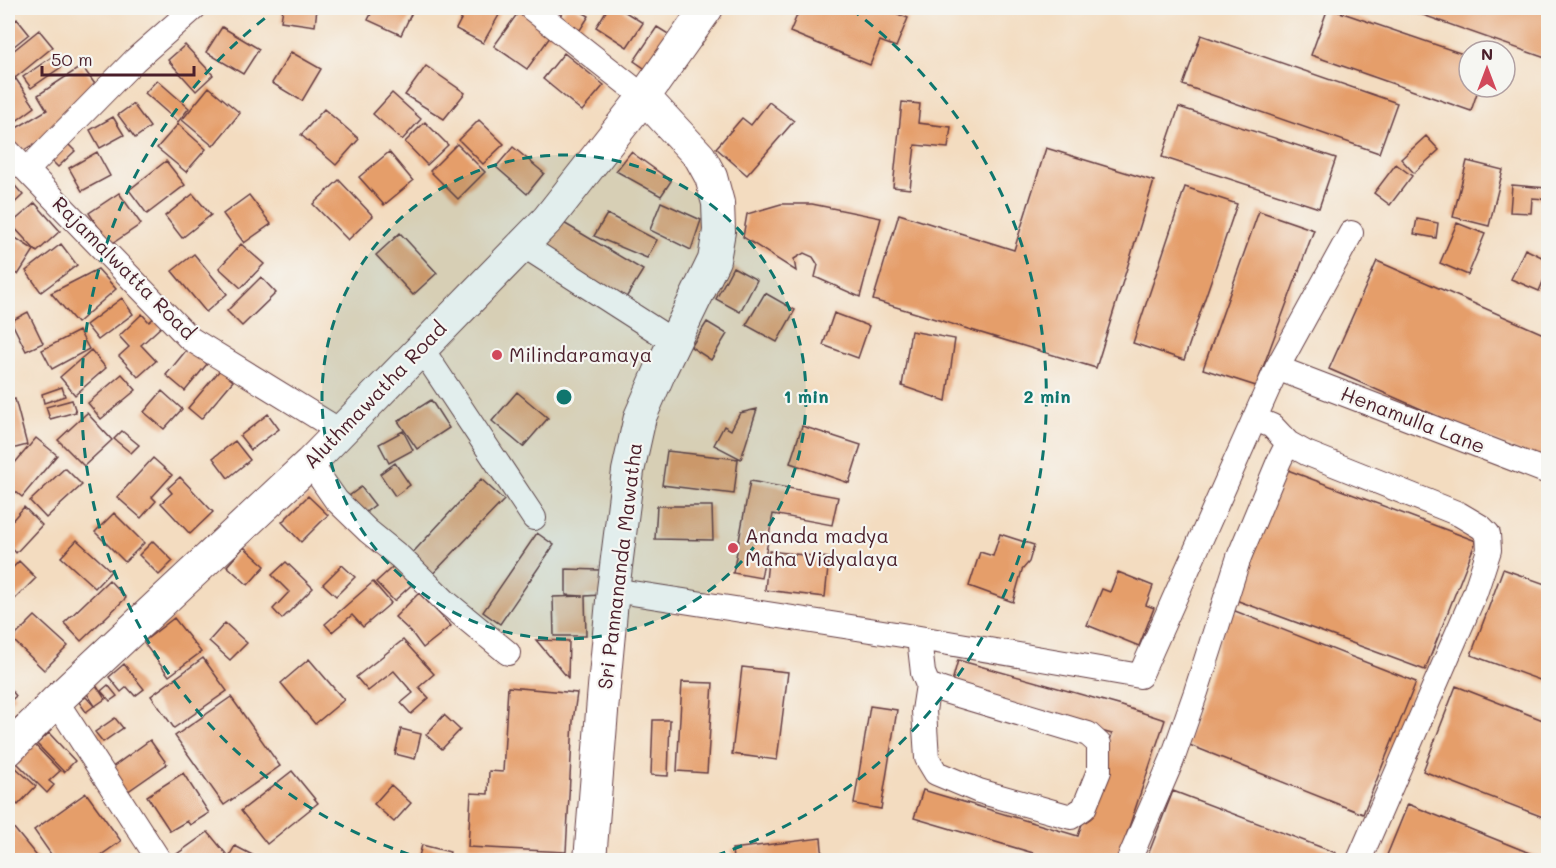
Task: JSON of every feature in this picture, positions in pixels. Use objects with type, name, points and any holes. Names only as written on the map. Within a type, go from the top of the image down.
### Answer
[{"type":"main road","name":"Aluthmawatha Road","points":[[8,750],[56,701],[310,463],[548,219],[644,97],[706,8]]},
{"type":"main road","name":"Sri Pannananda Mawatha","points":[[590,861],[613,590],[628,471],[640,417],[714,260],[719,231],[718,203],[711,177],[700,157],[644,97]]},
{"type":"street","points":[[27,170],[135,60],[194,8]]},
{"type":"street","points":[[531,8],[644,97]]},
{"type":"street","name":"Rajamalwatta Road","points":[[8,151],[189,338],[340,431]]},
{"type":"street","points":[[613,590],[919,638],[1140,676],[1277,368],[1351,233]]},
{"type":"street","points":[[524,244],[674,342]]},
{"type":"street","points":[[421,348],[534,518]]},
{"type":"street","name":"Henamulla Lane","points":[[1277,368],[1548,472]]},
{"type":"street","points":[[1254,419],[1272,426],[1288,443],[1306,453],[1459,514],[1488,534],[1489,550],[1475,593],[1359,861]]},
{"type":"street","points":[[1129,861],[1175,751],[1239,557],[1288,443]]},
{"type":"street","points":[[310,463],[336,500],[368,531],[400,557],[446,602],[508,653]]},
{"type":"street","points":[[919,638],[923,674],[928,684],[924,711],[927,758],[936,773],[979,791],[1071,817],[1084,808],[1099,771],[1099,744],[1088,734],[928,684]]},
{"type":"street","points":[[56,701],[159,861]]},
{"type":"building","points":[[283,8],[317,8],[315,26],[281,21]]},
{"type":"building","points":[[374,8],[414,8],[401,35],[368,20]]},
{"type":"building","points":[[467,8],[503,8],[483,43],[456,29]]},
{"type":"building","points":[[566,8],[575,8],[589,16],[580,30],[559,17]]},
{"type":"building","points":[[608,8],[619,8],[643,23],[627,47],[596,27]]},
{"type":"building","points":[[800,8],[882,8],[908,18],[896,47],[880,41],[870,65],[790,32]]},
{"type":"building","points":[[1328,8],[1457,52],[1457,99],[1475,99],[1471,111],[1311,55]]},
{"type":"building","points":[[1548,8],[1548,59],[1517,48],[1517,39],[1491,39],[1406,9]]},
{"type":"building","points":[[520,10],[553,33],[527,69],[494,46]]},
{"type":"building","points":[[17,19],[29,34],[8,51],[8,27]]},
{"type":"building","points":[[222,27],[259,49],[243,74],[206,52]]},
{"type":"building","points":[[657,27],[670,35],[653,74],[634,61]]},
{"type":"building","points":[[39,30],[53,47],[15,78],[8,68],[8,55]]},
{"type":"building","points":[[1201,35],[1397,103],[1379,153],[1183,85]]},
{"type":"building","points":[[185,45],[213,75],[196,91],[168,60]]},
{"type":"building","points":[[291,52],[321,69],[302,101],[272,83]]},
{"type":"building","points":[[564,53],[604,85],[582,111],[543,79]]},
{"type":"building","points":[[56,54],[64,65],[31,88],[23,77]]},
{"type":"building","points":[[82,66],[97,87],[59,129],[21,152],[8,133],[47,110],[38,95]]},
{"type":"building","points":[[426,66],[465,93],[444,119],[405,95]]},
{"type":"building","points":[[16,79],[35,107],[8,127],[8,85]]},
{"type":"building","points":[[157,80],[189,108],[178,122],[145,93]]},
{"type":"building","points":[[209,87],[240,113],[213,146],[182,120]]},
{"type":"building","points":[[392,93],[421,119],[402,140],[373,114]]},
{"type":"building","points":[[769,102],[794,121],[747,175],[716,148],[742,118],[751,125]]},
{"type":"building","points":[[902,102],[920,104],[918,123],[951,127],[948,148],[915,145],[910,189],[893,187]]},
{"type":"building","points":[[133,104],[150,127],[135,138],[118,115]]},
{"type":"building","points":[[1179,107],[1336,158],[1319,208],[1162,157]]},
{"type":"building","points":[[324,109],[359,139],[336,165],[301,135]]},
{"type":"building","points":[[113,117],[124,135],[100,148],[90,130]]},
{"type":"building","points":[[479,120],[504,144],[483,164],[459,140]]},
{"type":"building","points":[[425,122],[448,145],[427,165],[405,142]]},
{"type":"building","points":[[178,124],[206,149],[186,172],[157,148]]},
{"type":"building","points":[[1426,136],[1439,150],[1414,173],[1401,159]]},
{"type":"building","points":[[68,144],[75,151],[58,167],[51,160]]},
{"type":"building","points":[[457,144],[485,172],[458,199],[430,171]]},
{"type":"building","points":[[513,147],[544,173],[527,194],[496,167]]},
{"type":"building","points":[[1046,148],[1154,181],[1096,368],[873,300],[899,214],[1014,250]]},
{"type":"building","points":[[97,152],[110,176],[82,191],[69,168]]},
{"type":"building","points":[[389,152],[413,181],[384,205],[359,177]]},
{"type":"building","points":[[631,152],[671,181],[661,196],[616,171]]},
{"type":"building","points":[[166,161],[185,185],[147,214],[129,190]]},
{"type":"building","points":[[1467,161],[1503,170],[1489,226],[1453,217]]},
{"type":"building","points":[[1396,164],[1412,176],[1390,205],[1374,193]]},
{"type":"building","points":[[9,179],[23,195],[8,209],[8,181]]},
{"type":"building","points":[[339,180],[373,216],[348,240],[313,204]]},
{"type":"building","points":[[1512,185],[1547,188],[1546,199],[1532,198],[1531,213],[1510,212]]},
{"type":"building","points":[[1185,187],[1237,204],[1184,360],[1133,343]]},
{"type":"building","points":[[119,193],[141,224],[110,245],[89,213]]},
{"type":"building","points":[[193,194],[211,215],[182,238],[165,216]]},
{"type":"building","points":[[249,195],[271,224],[244,243],[223,214]]},
{"type":"building","points":[[661,202],[701,220],[691,250],[650,230]]},
{"type":"building","points":[[35,203],[60,231],[37,252],[11,224]]},
{"type":"building","points":[[781,204],[812,204],[881,218],[860,297],[815,277],[818,265],[813,257],[804,253],[794,259],[796,271],[743,237],[747,214]]},
{"type":"building","points":[[1259,211],[1314,230],[1256,386],[1203,369]]},
{"type":"building","points":[[607,214],[657,240],[647,258],[594,236]]},
{"type":"building","points":[[557,219],[643,270],[624,301],[538,251]]},
{"type":"building","points":[[1417,219],[1438,223],[1436,238],[1414,234]]},
{"type":"building","points":[[1457,223],[1485,234],[1468,275],[1440,263]]},
{"type":"building","points":[[8,233],[34,250],[18,275],[8,268]]},
{"type":"building","points":[[400,233],[437,273],[413,295],[376,255]]},
{"type":"building","points":[[61,244],[77,265],[41,292],[26,271]]},
{"type":"building","points":[[241,244],[264,264],[241,288],[219,268]]},
{"type":"building","points":[[1525,249],[1548,260],[1548,270],[1539,291],[1511,279]]},
{"type":"building","points":[[194,254],[227,294],[206,312],[172,271]]},
{"type":"building","points":[[1377,261],[1548,336],[1548,464],[1329,369]]},
{"type":"building","points":[[733,267],[757,280],[740,312],[716,299]]},
{"type":"building","points":[[98,269],[116,289],[77,323],[51,293]]},
{"type":"building","points":[[261,277],[276,293],[242,326],[227,311]]},
{"type":"building","points":[[765,293],[795,310],[777,342],[746,325]]},
{"type":"building","points":[[122,298],[133,314],[98,340],[86,325]]},
{"type":"building","points":[[28,312],[43,343],[26,351],[11,321]]},
{"type":"building","points":[[834,313],[869,326],[858,358],[823,345]]},
{"type":"building","points":[[142,314],[149,322],[154,318],[162,326],[141,345],[156,361],[138,377],[119,356],[129,347],[119,336]]},
{"type":"building","points":[[707,322],[727,334],[711,360],[691,347]]},
{"type":"building","points":[[79,331],[89,349],[52,369],[42,350]]},
{"type":"building","points":[[911,331],[955,339],[946,401],[902,386]]},
{"type":"building","points":[[188,348],[207,364],[185,391],[166,375]]},
{"type":"building","points":[[91,350],[106,368],[75,395],[60,377]]},
{"type":"building","points":[[220,370],[233,381],[201,419],[188,408]]},
{"type":"building","points":[[122,374],[136,390],[101,419],[88,403]]},
{"type":"building","points":[[62,387],[65,396],[44,403],[42,394]]},
{"type":"building","points":[[162,391],[182,409],[164,429],[144,412]]},
{"type":"building","points":[[517,392],[548,418],[523,447],[492,421]]},
{"type":"building","points":[[15,399],[27,445],[8,450],[8,401]]},
{"type":"building","points":[[72,400],[76,412],[50,419],[46,407]]},
{"type":"building","points":[[431,400],[449,428],[417,449],[398,421]]},
{"type":"building","points":[[757,409],[741,459],[714,445],[724,426],[731,430],[740,413]]},
{"type":"building","points":[[87,413],[112,440],[84,466],[58,440]]},
{"type":"building","points":[[268,414],[279,429],[251,450],[240,436]]},
{"type":"building","points":[[802,426],[861,445],[849,483],[790,463]]},
{"type":"building","points":[[122,431],[139,445],[131,453],[114,439]]},
{"type":"building","points":[[403,431],[413,450],[389,463],[379,444]]},
{"type":"building","points":[[36,438],[57,455],[22,497],[8,485],[8,471]]},
{"type":"building","points":[[235,441],[250,460],[228,478],[213,458]]},
{"type":"building","points":[[667,451],[738,459],[734,494],[662,485]]},
{"type":"building","points":[[153,458],[172,475],[152,497],[156,501],[141,518],[117,497]]},
{"type":"building","points":[[395,463],[410,485],[395,496],[380,474]]},
{"type":"building","points":[[65,468],[82,485],[46,518],[30,501]]},
{"type":"building","points":[[1285,469],[1476,541],[1425,670],[1233,599]]},
{"type":"building","points":[[180,477],[213,512],[190,534],[161,503],[172,493],[168,488]]},
{"type":"building","points":[[481,479],[504,500],[426,581],[405,561]]},
{"type":"building","points":[[750,481],[838,497],[832,525],[773,514],[761,578],[733,573]]},
{"type":"building","points":[[361,487],[375,505],[359,517],[345,499]]},
{"type":"building","points":[[308,496],[328,515],[301,542],[282,522]]},
{"type":"building","points":[[657,506],[712,506],[713,540],[655,539]]},
{"type":"building","points":[[24,507],[42,525],[16,553],[8,544],[8,525]]},
{"type":"building","points":[[114,513],[144,543],[125,562],[95,532]]},
{"type":"building","points":[[537,533],[554,545],[500,624],[483,612]]},
{"type":"building","points":[[1000,534],[1034,545],[1029,562],[1022,570],[1013,602],[969,586],[980,552],[993,556]]},
{"type":"building","points":[[77,540],[111,571],[95,588],[61,557]]},
{"type":"building","points":[[153,541],[173,561],[159,575],[139,555]]},
{"type":"building","points":[[244,547],[265,566],[248,585],[227,566]]},
{"type":"building","points":[[769,551],[829,558],[825,597],[765,590]]},
{"type":"building","points":[[400,560],[418,579],[394,601],[376,582]]},
{"type":"building","points":[[19,561],[36,578],[15,599],[8,591],[8,573]]},
{"type":"building","points":[[286,562],[313,588],[282,619],[273,609],[289,592],[272,575]]},
{"type":"building","points":[[342,565],[355,577],[336,596],[323,584]]},
{"type":"building","points":[[566,569],[600,570],[600,595],[585,596],[586,636],[554,636],[553,597],[583,596],[566,595]]},
{"type":"building","points":[[1503,569],[1548,585],[1548,683],[1471,655]]},
{"type":"building","points":[[1118,572],[1153,586],[1146,605],[1154,608],[1139,646],[1087,625],[1102,589],[1110,592]]},
{"type":"building","points":[[109,580],[126,598],[81,641],[64,623]]},
{"type":"building","points":[[373,582],[391,603],[363,627],[352,615],[332,632],[325,624]]},
{"type":"building","points":[[419,593],[451,626],[423,648],[412,633],[395,617]]},
{"type":"building","points":[[1230,609],[1416,682],[1363,814],[1187,744]]},
{"type":"building","points":[[35,616],[68,646],[44,670],[12,639]]},
{"type":"building","points":[[174,618],[201,652],[169,676],[143,642]]},
{"type":"building","points":[[225,623],[247,643],[230,660],[209,641]]},
{"type":"building","points":[[403,640],[434,674],[419,687],[429,698],[411,714],[401,703],[413,693],[394,671],[368,691],[356,677]]},
{"type":"building","points":[[536,640],[569,641],[568,678]]},
{"type":"building","points":[[203,658],[227,691],[174,728],[151,696]]},
{"type":"building","points":[[309,659],[344,700],[315,724],[281,683]]},
{"type":"building","points":[[958,660],[1165,720],[1118,860],[1057,860],[914,818],[923,790],[1078,836],[1112,734],[950,689]]},
{"type":"building","points":[[124,664],[144,689],[135,696],[127,687],[121,692],[109,677]]},
{"type":"building","points":[[742,667],[788,672],[777,760],[732,754]]},
{"type":"building","points":[[94,682],[105,699],[95,706],[84,689]]},
{"type":"building","points":[[682,682],[713,683],[707,773],[677,771]]},
{"type":"building","points":[[108,685],[117,696],[110,701],[101,691]]},
{"type":"building","points":[[8,686],[16,696],[8,703]]},
{"type":"building","points":[[1456,686],[1548,722],[1548,819],[1423,771]]},
{"type":"building","points":[[508,687],[577,693],[573,721],[566,852],[468,847],[471,793],[488,794],[489,771],[503,772]]},
{"type":"building","points":[[86,697],[94,706],[86,712],[79,702]]},
{"type":"building","points":[[231,697],[280,766],[224,805],[175,736]]},
{"type":"building","points":[[870,706],[897,710],[881,809],[854,804]]},
{"type":"building","points":[[444,715],[460,730],[442,749],[426,735]]},
{"type":"building","points":[[115,718],[123,728],[103,742],[95,732]]},
{"type":"building","points":[[653,720],[670,720],[668,776],[651,775]]},
{"type":"building","points":[[401,729],[421,734],[415,759],[395,754]]},
{"type":"building","points":[[49,733],[75,761],[64,772],[37,744]]},
{"type":"building","points":[[150,740],[167,764],[124,794],[107,771]]},
{"type":"building","points":[[34,744],[60,771],[49,781],[54,785],[47,793],[16,762]]},
{"type":"building","points":[[15,767],[36,786],[18,805],[8,796],[8,776]]},
{"type":"building","points":[[292,771],[318,803],[267,844],[241,811]]},
{"type":"building","points":[[183,773],[209,813],[190,825],[187,821],[170,831],[147,796]]},
{"type":"building","points":[[391,785],[411,803],[394,822],[374,804]]},
{"type":"building","points":[[1173,791],[1336,853],[1333,860],[1146,860]]},
{"type":"building","points":[[86,793],[121,841],[94,860],[55,860],[34,830]]},
{"type":"building","points":[[1408,804],[1537,856],[1535,860],[1385,860]]},
{"type":"building","points":[[8,821],[40,860],[8,859]]},
{"type":"building","points":[[208,832],[227,855],[220,860],[182,860],[177,854]]},
{"type":"building","points":[[821,838],[823,860],[733,860],[732,849]]},
{"type":"building","points":[[422,845],[450,852],[448,860],[418,860]]},
{"type":"building","points":[[235,846],[262,860],[227,860]]},
{"type":"place","name":"Milindaramaya","points":[[497,355]]},
{"type":"place","name":"Ananda madya Maha Vidyalaya","points":[[733,548]]}]
